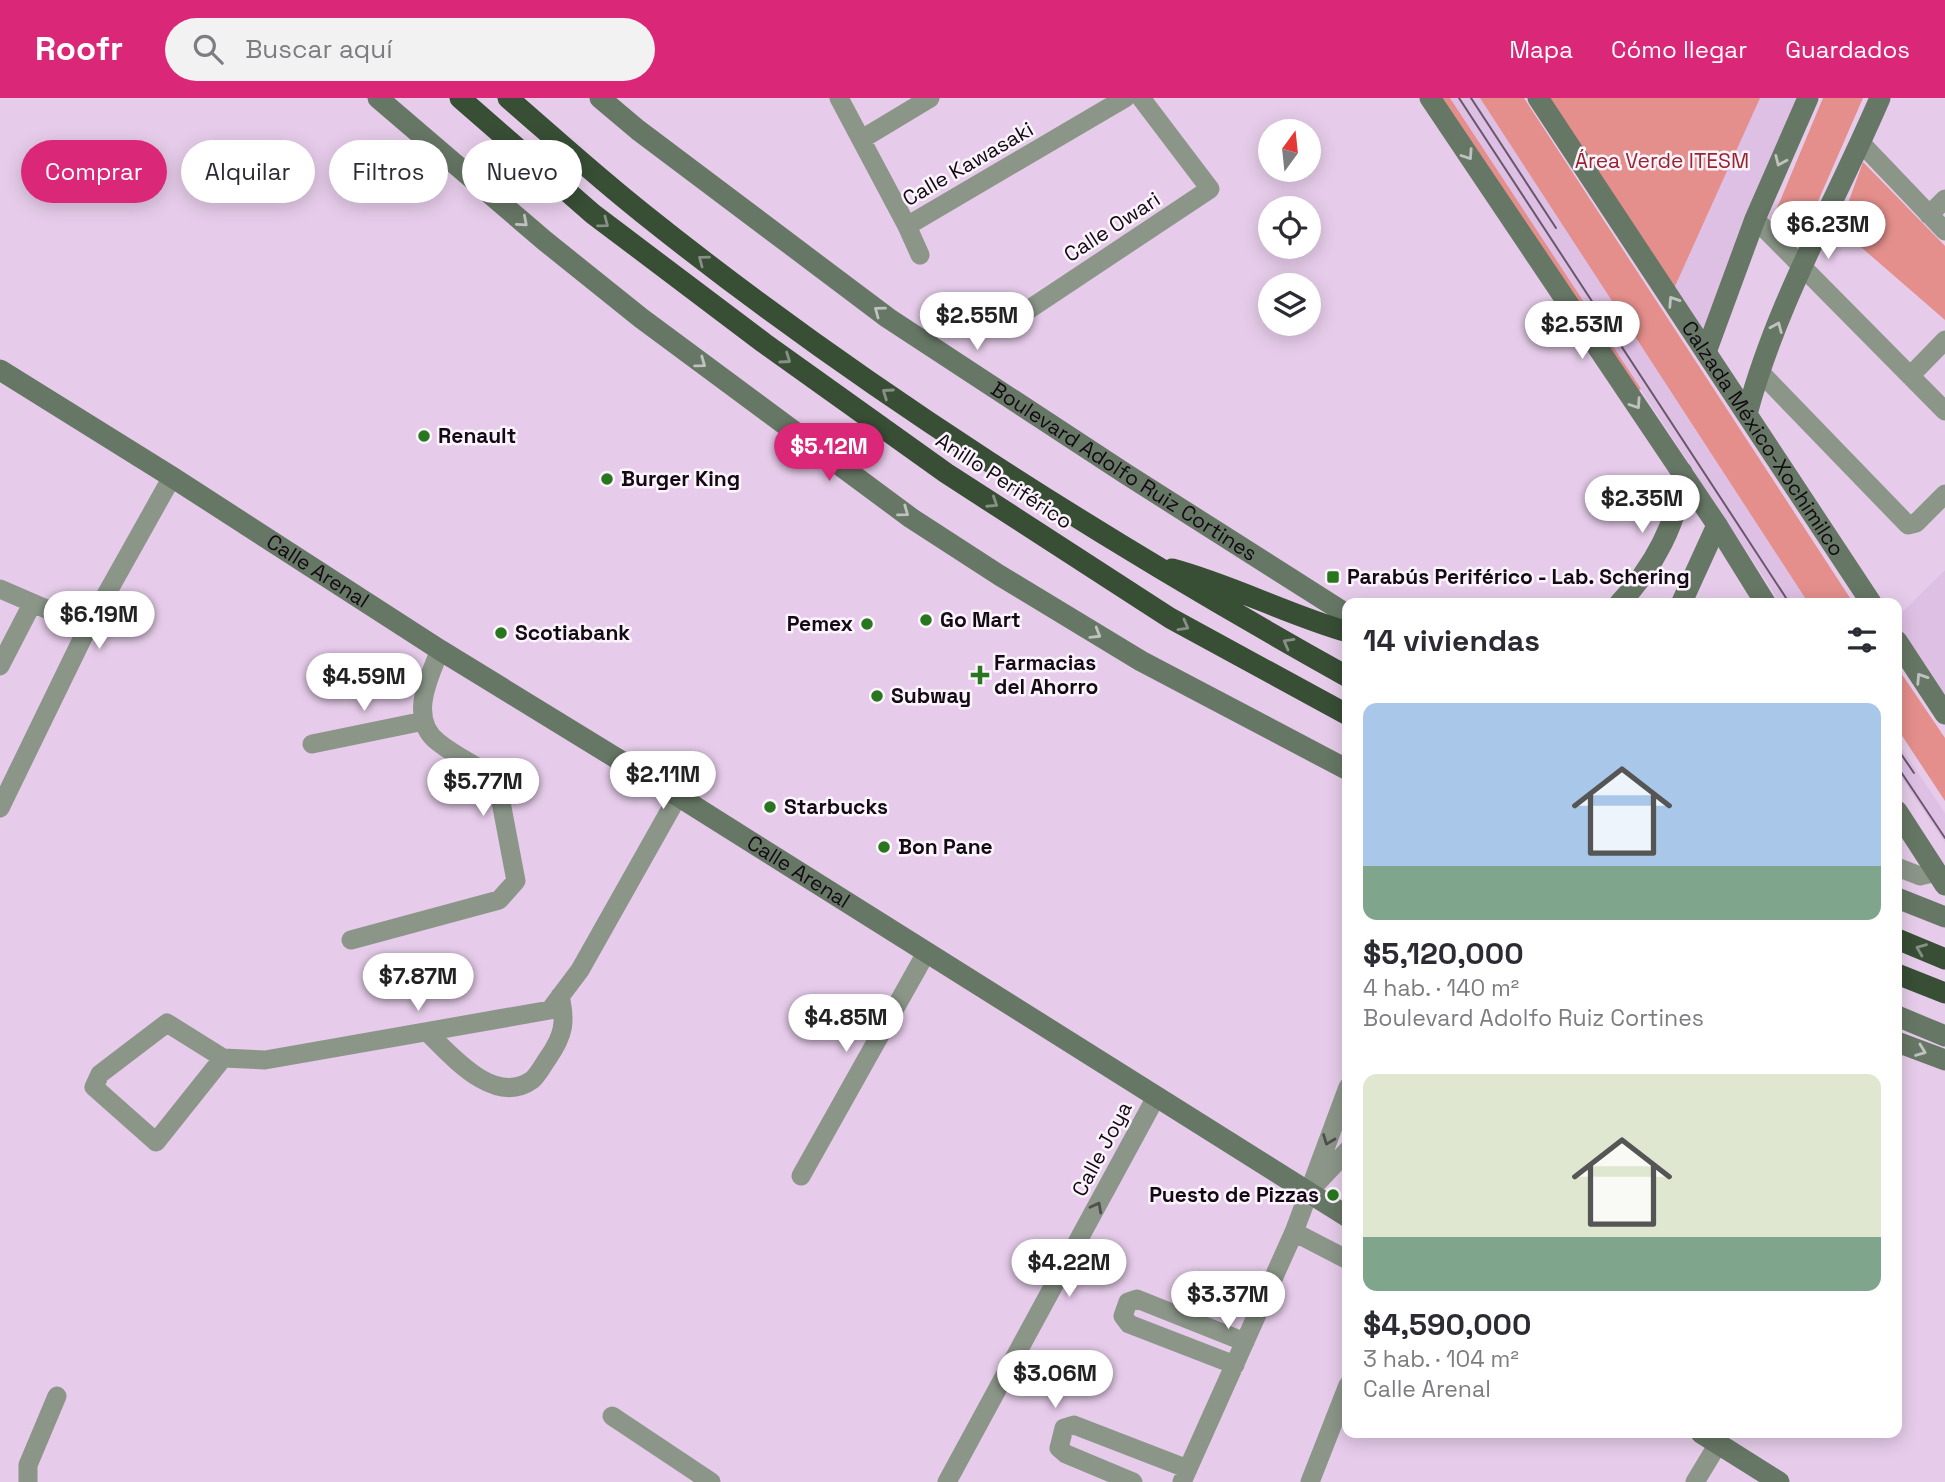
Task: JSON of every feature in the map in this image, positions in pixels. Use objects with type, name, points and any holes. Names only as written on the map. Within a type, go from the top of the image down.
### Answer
[{"type":"highway","name":"Anillo Periférico","points":[[460,98],[593,214],[764,343],[946,473],[1170,618],[1342,712]]},
{"type":"highway","name":"Anillo Periférico","points":[[508,98],[643,214],[741,289],[930,423],[1146,561],[1342,674]]},
{"type":"highway","points":[[1146,561],[1232,587],[1342,630]]},
{"type":"highway","points":[[1902,941],[1945,959]]},
{"type":"highway","points":[[1902,976],[1945,993]]},
{"type":"main road","points":[[378,98],[545,241],[641,318],[911,518],[1141,661],[1342,767]]},
{"type":"main road","name":"Boulevard Adolfo Ruiz Cortines","points":[[600,98],[638,130],[888,318],[1114,467],[1342,611]]},
{"type":"main road","points":[[1430,98],[1682,472],[1762,598]]},
{"type":"main road","name":"Calzada México-Xochimilco","points":[[1538,98],[1868,598]]},
{"type":"main road","points":[[1706,352],[1755,219],[1808,98]]},
{"type":"main road","points":[[1747,414],[1759,371],[1803,265],[1880,98]]},
{"type":"main road","name":"Calle Arenal","points":[[0,370],[440,650],[678,796],[1342,1213]]},
{"type":"main road","points":[[1625,598],[1661,544],[1677,504],[1682,472]]},
{"type":"main road","points":[[1684,598],[1717,525]]},
{"type":"main road","points":[[1902,649],[1945,714]]},
{"type":"main road","points":[[1902,819],[1940,878]]},
{"type":"main road","points":[[1902,900],[1945,917]]},
{"type":"main road","points":[[1902,1018],[1945,1036]]},
{"type":"main road","points":[[1902,1044],[1945,1060]]},
{"type":"main road","points":[[1710,1439],[1779,1482]]},
{"type":"street","points":[[839,98],[920,255]]},
{"type":"street","points":[[862,139],[930,98]]},
{"type":"street","name":"Calle Kawasaki","points":[[907,226],[1125,98]]},
{"type":"street","name":"Calle Owari","points":[[1004,326],[1210,189],[1142,98]]},
{"type":"street","points":[[1861,143],[1945,231]]},
{"type":"street","points":[[1929,215],[1945,199]]},
{"type":"street","points":[[1755,219],[1945,411]]},
{"type":"street","points":[[1910,376],[1945,340]]},
{"type":"street","points":[[1759,371],[1908,525],[1916,523],[1945,494]]},
{"type":"street","points":[[0,807],[88,627],[172,477]]},
{"type":"street","points":[[0,589],[88,627]]},
{"type":"street","points":[[0,666],[32,604]]},
{"type":"street","points":[[351,940],[499,900],[516,881],[494,778],[436,741],[424,721],[422,704],[426,684],[440,650]]},
{"type":"street","points":[[312,744],[424,721]]},
{"type":"street","points":[[223,1058],[156,1142],[94,1087],[100,1074],[167,1023],[223,1058],[265,1060],[550,1010],[580,970],[678,796]]},
{"type":"street","points":[[1902,869],[1920,876],[1940,878]]},
{"type":"street","points":[[801,1176],[926,953]]},
{"type":"street","points":[[427,1032],[470,1074],[492,1084],[516,1088],[534,1079],[551,1054],[565,1021],[560,996]]},
{"type":"street","name":"Calle Joya","points":[[947,1482],[1156,1097]]},
{"type":"street","points":[[1133,1482],[1066,1454],[1059,1448],[1064,1428],[1074,1426],[1185,1476],[1294,1232],[1342,1103]]},
{"type":"street","points":[[1308,1193],[1342,1156]]},
{"type":"street","points":[[1294,1232],[1342,1257]]},
{"type":"street","points":[[1234,1365],[1129,1324],[1123,1316],[1128,1302],[1137,1299],[1245,1342]]},
{"type":"street","points":[[28,1482],[28,1465],[57,1396]]},
{"type":"street","points":[[1310,1482],[1342,1400]]},
{"type":"street","points":[[612,1416],[711,1482]]},
{"type":"street","points":[[1695,1482],[1710,1439]]},
{"type":"shaded area","points":[[1450,98],[1480,98],[1805,598],[1777,598]]},
{"type":"shaded area","name":"Área Verde ITESM","points":[[1538,98],[1808,98],[1706,352]]},
{"type":"shaded area","points":[[1945,570],[1945,711],[1902,646],[1902,612]]},
{"type":"shaded area","points":[[1902,748],[1945,813],[1945,843],[1902,778]]},
{"type":"green space","points":[[1442,98],[1450,98],[1641,389],[1636,393]]},
{"type":"green space","points":[[1480,98],[1524,98],[1850,598],[1805,598]]},
{"type":"green space","name":"Área Verde ITESM","points":[[1546,98],[1760,98],[1672,293]]},
{"type":"green space","points":[[1823,98],[1863,98],[1799,245],[1772,220]]},
{"type":"green space","points":[[1863,162],[1945,246],[1945,320],[1839,228]]},
{"type":"green space","points":[[1902,674],[1945,738],[1945,801],[1902,736]]},
{"type":"tram line","points":[[1459,98],[1786,598]]},
{"type":"tram line","points":[[1471,98],[1556,228]]},
{"type":"tram line","points":[[1902,755],[1914,773]]},
{"type":"tram line","points":[[1902,774],[1945,838]]},
{"type":"place","name":"Renault","points":[[424,436]]},
{"type":"place","name":"Burger King","points":[[607,479]]},
{"type":"place","name":"Parabús Periférico - Lab. Schering","points":[[1333,577]]},
{"type":"place","name":"Go Mart","points":[[926,620]]},
{"type":"place","name":"Pemex","points":[[867,624]]},
{"type":"place","name":"Scotiabank","points":[[501,633]]},
{"type":"place","name":"Farmacias del Ahorro","points":[[980,675]]},
{"type":"place","name":"Subway","points":[[877,696]]},
{"type":"place","name":"Starbucks","points":[[770,807]]},
{"type":"place","name":"Bon Pane","points":[[884,847]]},
{"type":"place","name":"Puesto de Pizzas","points":[[1333,1195]]}]
